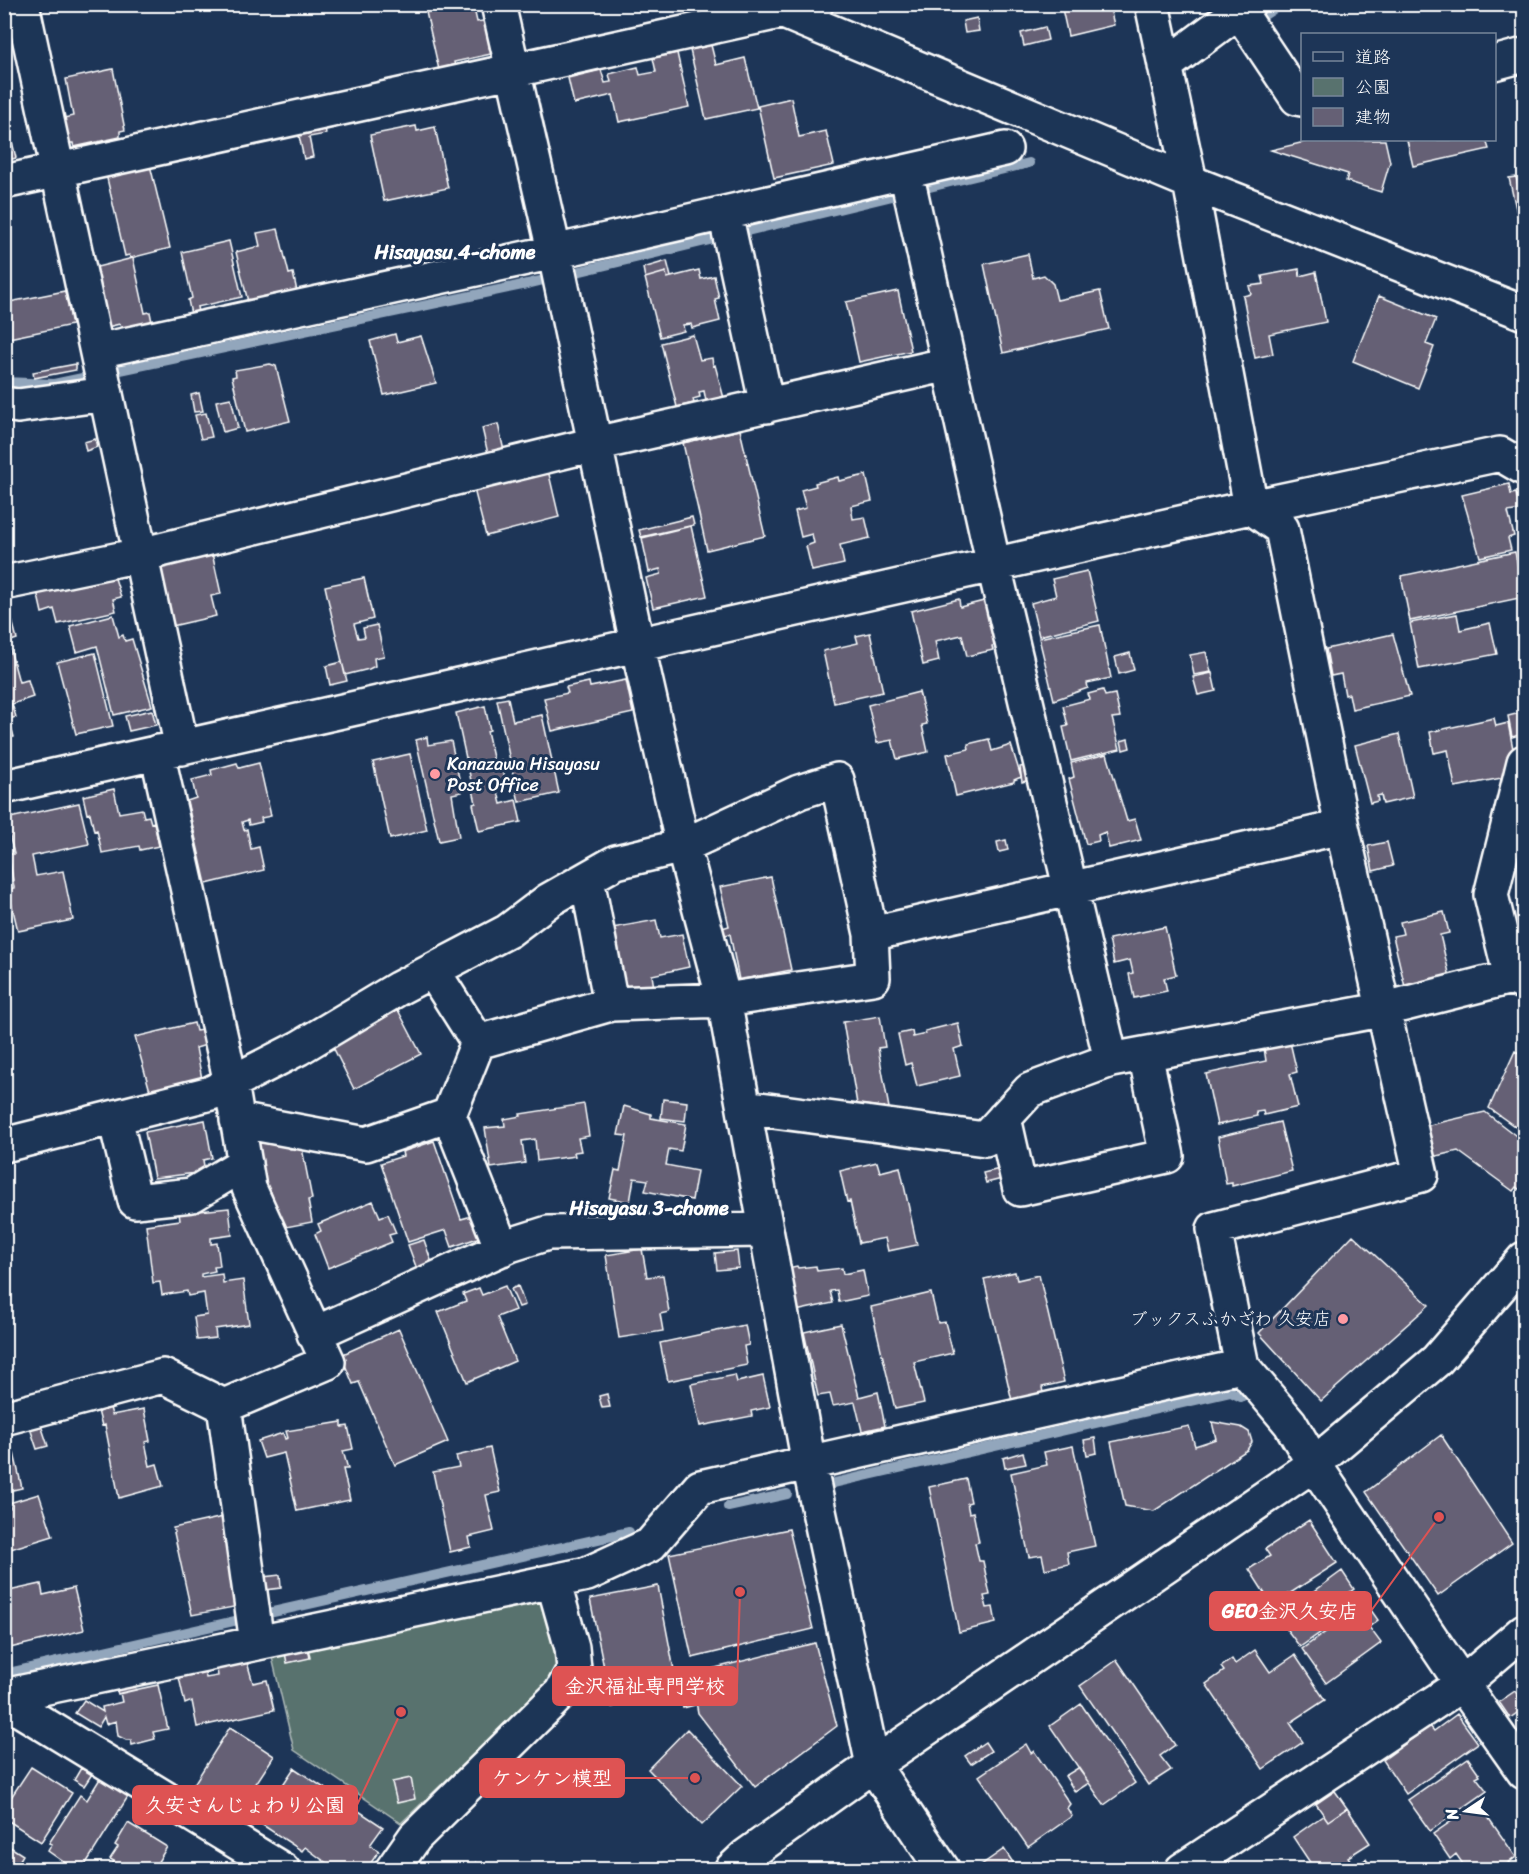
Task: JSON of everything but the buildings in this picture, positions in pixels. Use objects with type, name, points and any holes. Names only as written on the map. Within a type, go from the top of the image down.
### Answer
[{"type":"street","points":[[4,1418],[163,1376],[224,1406],[327,1362],[249,1188],[169,750],[140,555],[22,4]]},
{"type":"street","points":[[498,4],[558,268],[637,643],[683,846],[724,1000],[809,1464],[873,1765],[943,1869]]},
{"type":"street","points":[[4,182],[58,172],[513,70],[775,8],[816,4]]},
{"type":"street","points":[[1152,4],[1190,182],[1251,507],[1282,529],[1342,827],[1421,1175],[1214,1229],[1242,1366],[1290,1423],[1314,1464],[1524,1772]]},
{"type":"street","points":[[775,8],[1190,182],[1524,313]]},
{"type":"street","points":[[1165,66],[1244,8],[1297,98],[1301,99]]},
{"type":"street","points":[[1496,62],[1524,55]]},
{"type":"street","points":[[4,404],[18,406],[102,373],[909,185],[1005,149]]},
{"type":"street","points":[[909,185],[994,566],[1111,1060]]},
{"type":"street","points":[[728,227],[767,405]]},
{"type":"street","points":[[4,583],[140,555],[595,444],[949,364]]},
{"type":"street","points":[[4,787],[637,643],[994,566],[1251,507],[1500,454],[1521,457]]},
{"type":"street","points":[[744,1107],[985,1138],[1030,1090],[1111,1060],[1382,1010],[1518,980],[1491,895],[1524,762]]},
{"type":"street","points":[[4,1145],[212,1093],[298,1048],[508,931],[549,900],[616,862],[683,846],[800,792],[837,780],[871,934],[873,978],[724,1000],[611,1004],[478,1042]]},
{"type":"street","points":[[871,934],[1342,827]]},
{"type":"street","points":[[587,879],[611,1004]]},
{"type":"street","points":[[433,971],[478,1042]]},
{"type":"street","points":[[478,1042],[449,1115],[502,1249]]},
{"type":"street","points":[[1004,1118],[1020,1189],[1167,1156],[1145,1054]]},
{"type":"street","points":[[237,1120],[366,1144],[449,1115]]},
{"type":"street","points":[[115,1118],[135,1201],[192,1195],[245,1163]]},
{"type":"street","points":[[314,1334],[502,1249],[548,1233],[766,1230]]},
{"type":"street","points":[[731,1869],[873,1765],[1314,1464],[1437,1360],[1524,1260]]},
{"type":"street","points":[[4,1698],[587,1574],[650,1545],[700,1487],[1242,1366]]},
{"type":"street","points":[[224,1406],[257,1643]]},
{"type":"street","points":[[392,1869],[415,1837],[561,1693],[574,1669],[572,1648],[553,1581]]},
{"type":"street","points":[[1182,1869],[1462,1684],[1524,1631]]},
{"type":"street","points":[[4,1698],[284,1869]]},
{"type":"green space","points":[[548,1595],[562,1639],[557,1675],[401,1823],[294,1750],[271,1653]]},
{"type":"waterway","points":[[1258,19],[1281,4]]},
{"type":"waterway","points":[[4,382],[54,384],[527,284],[1029,163]]},
{"type":"waterway","points":[[834,1483],[1231,1392],[1241,1397]]},
{"type":"waterway","points":[[728,1507],[787,1494]]},
{"type":"waterway","points":[[273,1612],[629,1532]]},
{"type":"waterway","points":[[8,1673],[243,1619]]},
{"type":"place","name":"Kanazawa Hisayasu Post Office","points":[[435,774]]},
{"type":"place","name":"ブックスふかざわ 久安店","points":[[1343,1319]]},
{"type":"place","name":"GEO金沢久安店","points":[[1439,1517]]},
{"type":"place","name":"金沢福祉専門学校","points":[[740,1592]]},
{"type":"place","name":"久安さんじょわり公園","points":[[401,1712]]},
{"type":"place","name":"ケンケン模型","points":[[695,1778]]},
{"type":"district","name":"Hisayasu 4-chome","points":[[455,252]]},
{"type":"district","name":"Hisayasu 3-chome","points":[[649,1208]]}]
